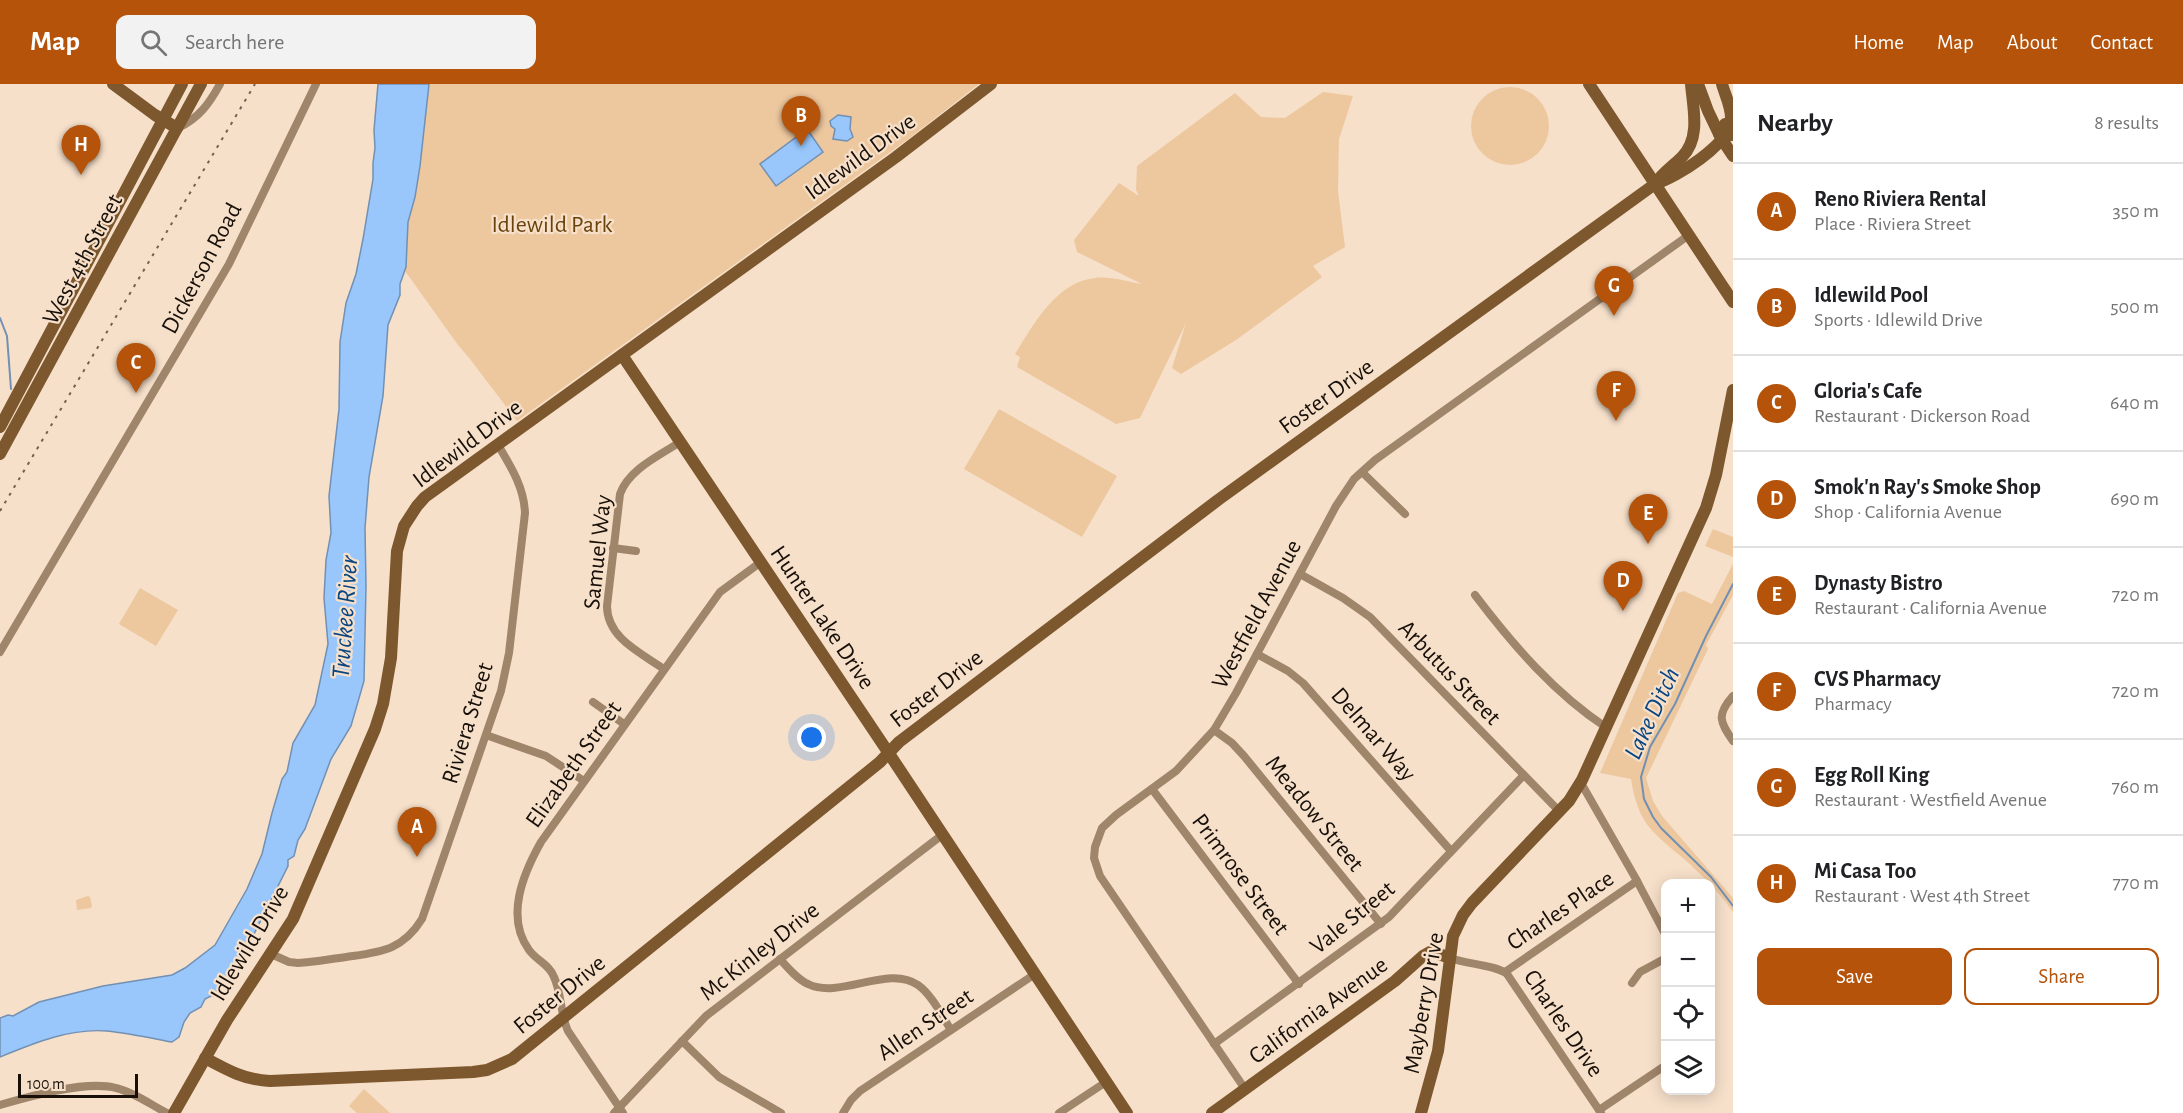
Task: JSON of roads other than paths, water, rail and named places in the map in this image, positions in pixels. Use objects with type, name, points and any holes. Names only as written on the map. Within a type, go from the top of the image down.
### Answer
[{"type":"street","points":[[113,84],[177,128],[191,122],[203,111],[220,84]]},
{"type":"street","name":"West 4th Street","points":[[0,427],[182,84]]},
{"type":"street","name":"West 4th Street","points":[[0,454],[201,84]]},
{"type":"street","name":"Dickerson Road","points":[[0,652],[229,264],[316,84]]},
{"type":"street","name":"Idlewild Drive","points":[[174,1113],[242,997],[292,919],[375,729],[383,704],[391,658],[397,551],[404,526],[417,506],[425,497],[896,157],[991,84]]},
{"type":"street","points":[[1589,84],[1733,302]]},
{"type":"street","points":[[1655,184],[1661,173],[1683,157],[1692,140],[1694,124],[1690,84]]},
{"type":"street","points":[[1698,84],[1704,103],[1728,135]]},
{"type":"street","points":[[1706,84],[1728,135],[1733,156]]},
{"type":"street","points":[[1655,184],[1671,178],[1720,142],[1726,134],[1731,118],[1722,84]]},
{"type":"street","name":"Foster Drive","points":[[205,1058],[234,1074],[258,1081],[473,1072],[500,1065],[512,1059],[872,768],[888,752],[1188,522],[1655,184]]},
{"type":"street","name":"Westfield Avenue","points":[[1245,1089],[1106,887],[1096,867],[1095,847],[1102,828],[1189,759],[1214,730],[1336,506],[1362,472],[1689,235]]},
{"type":"street","points":[[1719,280],[1733,285]]},
{"type":"street","name":"Hunter Lake Drive","points":[[622,355],[1127,1113]]},
{"type":"street","points":[[1559,812],[1581,783],[1706,508],[1716,474],[1733,390]]},
{"type":"street","name":"Samuel Way","points":[[664,669],[618,636],[609,622],[607,606],[622,486],[634,473],[680,441]]},
{"type":"street","name":"Riviera Street","points":[[271,954],[289,962],[308,962],[380,952],[390,949],[409,936],[424,912],[486,735],[505,673],[525,513],[522,491],[498,445]]},
{"type":"street","points":[[1362,472],[1405,514]]},
{"type":"street","points":[[613,548],[636,551]]},
{"type":"street","name":"Elizabeth Street","points":[[619,1111],[568,1031],[551,970],[532,954],[523,941],[516,910],[517,901],[541,842],[624,724],[720,592],[761,562]]},
{"type":"street","name":"Arbutus Street","points":[[1300,574],[1343,598],[1370,617],[1559,812]]},
{"type":"street","points":[[1475,595],[1533,666],[1570,700],[1607,728]]},
{"type":"street","name":"Delmar Way","points":[[1257,654],[1288,671],[1303,683],[1451,851]]},
{"type":"street","points":[[1733,696],[1725,705],[1721,715],[1724,726],[1733,741]]},
{"type":"street","points":[[593,702],[624,724]]},
{"type":"street","name":"Meadow Street","points":[[1214,730],[1244,756],[1380,924]]},
{"type":"street","points":[[486,735],[546,756],[584,781]]},
{"type":"street","name":"Vale Street","points":[[1214,1044],[1380,924],[1396,910],[1522,776]]},
{"type":"street","points":[[1581,783],[1637,881],[1663,933]]},
{"type":"street","name":"Primrose Street","points":[[1152,789],[1299,984]]},
{"type":"street","name":"Mayberry Drive","points":[[1421,1113],[1438,1051],[1456,928],[1472,903],[1559,812]]},
{"type":"street","name":"Mc Kinley Drive","points":[[619,1111],[706,1016],[942,835]]},
{"type":"street","name":"Charles Place","points":[[1505,972],[1637,881]]},
{"type":"street","name":"California Avenue","points":[[1212,1113],[1395,981],[1423,956],[1430,952],[1450,958]]},
{"type":"street","name":"Charles Drive","points":[[1450,958],[1466,964],[1505,972],[1600,1111]]},
{"type":"street","points":[[780,959],[802,981],[818,988],[896,978],[913,982],[927,993],[951,1030]]},
{"type":"street","points":[[1632,983],[1640,972],[1661,960]]},
{"type":"street","name":"Allen Street","points":[[843,1113],[860,1091],[1035,974]]},
{"type":"street","points":[[682,1041],[719,1077],[781,1113]]},
{"type":"street","points":[[1600,1111],[1661,1068]]},
{"type":"street","points":[[1059,1113],[1106,1082]]},
{"type":"street","points":[[0,1105],[51,1092],[106,1086],[117,1088],[167,1113]]},
{"type":"water","name":"Truckee River","points":[[378,84],[429,84],[420,166],[408,222],[406,267],[400,284],[400,295],[388,325],[383,396],[369,477],[365,528],[364,681],[351,726],[331,759],[305,829],[298,840],[294,856],[288,860],[288,866],[242,958],[233,966],[215,994],[205,999],[201,1007],[190,1013],[179,1037],[172,1042],[107,1031],[79,1032],[39,1042],[0,1057],[0,1018],[13,1016],[39,1002],[103,986],[172,975],[215,945],[247,889],[262,854],[282,779],[287,772],[293,743],[315,705],[328,644],[324,598],[326,560],[331,533],[329,496],[339,409],[340,342],[346,303],[356,274],[373,179]]},
{"type":"water","points":[[838,115],[851,117],[850,129],[853,137],[847,141],[833,139],[835,129],[831,126],[830,121]]},
{"type":"water","points":[[807,129],[823,152],[776,186],[760,164]]},
{"type":"waterway","points":[[0,318],[7,336],[11,389]]},
{"type":"waterway","name":"Lake Ditch","points":[[1733,584],[1675,704],[1650,747],[1641,777],[1644,799],[1653,817],[1661,828],[1711,877],[1733,906]]},
{"type":"railway","points":[[0,511],[255,84]]},
{"type":"place","name":"Idlewild Pool","points":[[801,146]]},
{"type":"place","name":"Mi Casa Too","points":[[81,175]]},
{"type":"place","name":"Egg Roll King","points":[[1614,316]]},
{"type":"place","name":"Gloria's Cafe","points":[[136,393]]},
{"type":"place","name":"CVS Pharmacy","points":[[1616,421]]},
{"type":"place","name":"Dynasty Bistro","points":[[1648,544]]},
{"type":"place","name":"Smok'n Ray's Smoke Shop","points":[[1623,611]]},
{"type":"place","name":"Reno Riviera Rental","points":[[417,857]]},
{"type":"park label","name":"Idlewild Park","points":[[552,224]]}]
